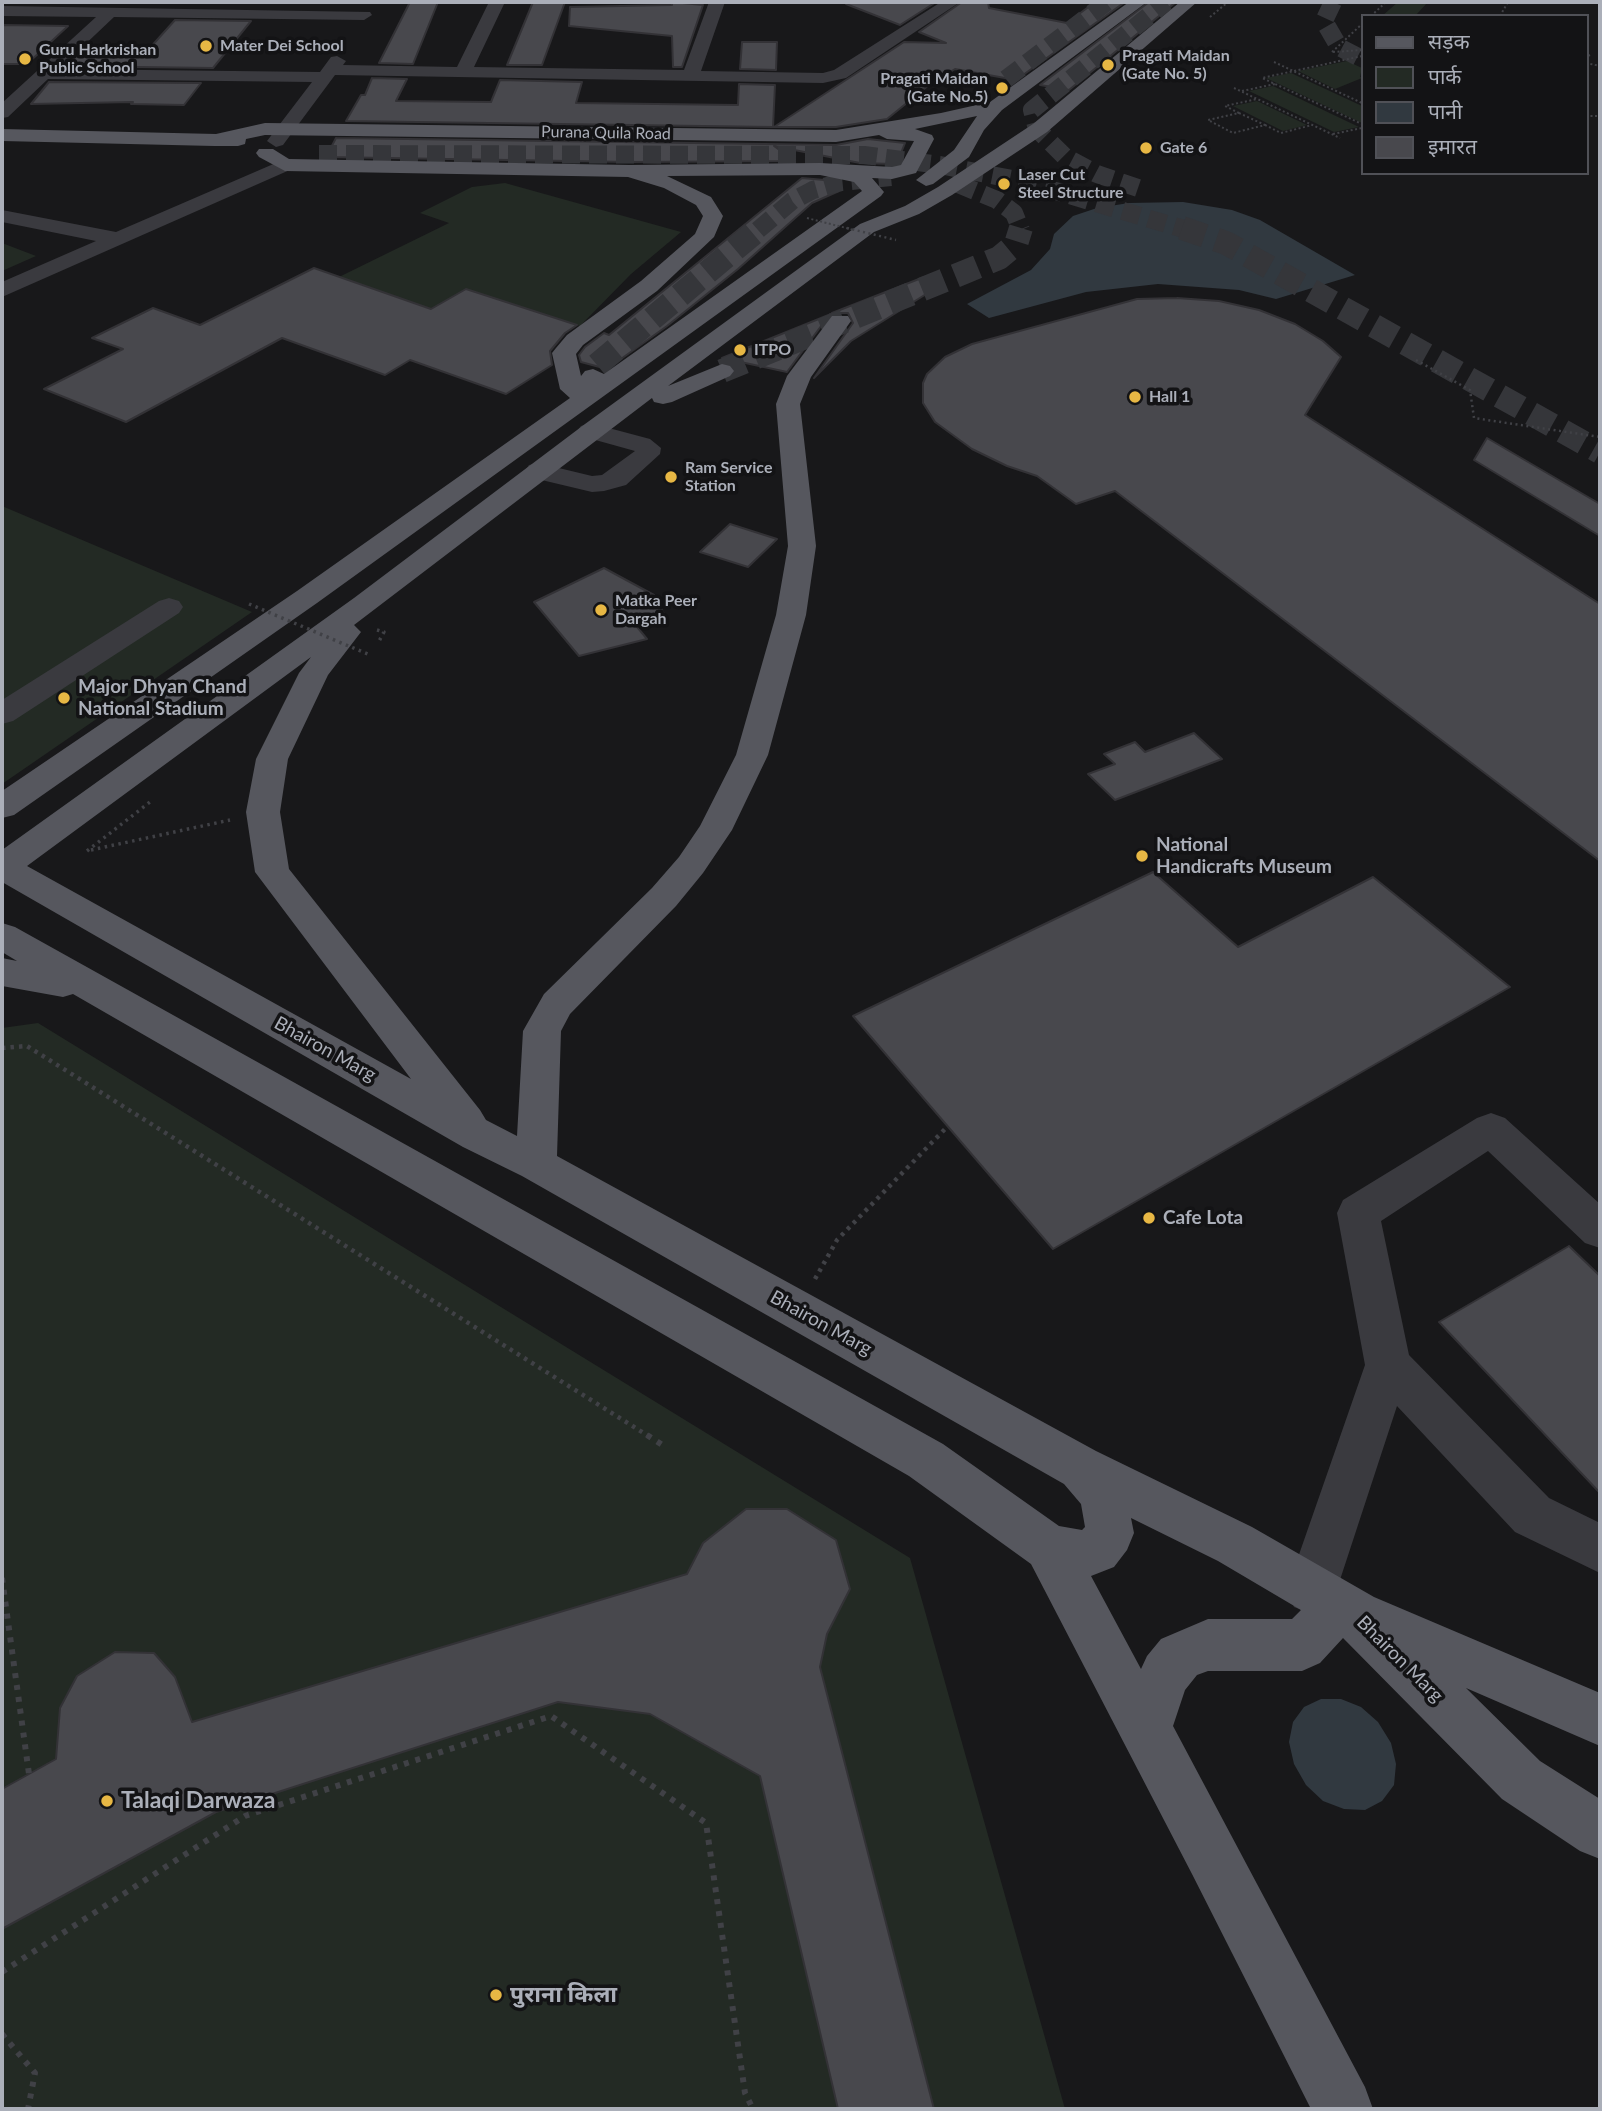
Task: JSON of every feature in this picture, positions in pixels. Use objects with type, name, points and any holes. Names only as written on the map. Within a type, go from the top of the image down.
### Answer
[{"type":"main road","points":[[815,224],[914,188],[939,173],[962,153],[976,128],[1003,94],[1139,2]]},
{"type":"main road","points":[[2,867],[364,604],[592,430],[867,228],[912,210],[945,191],[1064,109],[1189,2]]},
{"type":"main road","points":[[1003,94],[1036,106],[1064,109]]},
{"type":"main road","name":"Purana Quila Road","points":[[2,149],[276,141],[835,136],[941,119],[1003,94]]},
{"type":"main road","points":[[322,148],[276,141],[285,165],[902,172],[910,167],[925,139],[904,132],[835,136]]},
{"type":"main road","name":"Purana Quila Road","points":[[2,135],[276,141]]},
{"type":"main road","points":[[2,807],[307,597],[815,224],[874,192],[861,178],[820,169]]},
{"type":"main road","points":[[584,396],[572,389],[564,353],[575,340],[649,286],[704,237],[713,216],[704,201],[671,184],[630,171]]},
{"type":"main road","points":[[536,1164],[541,1031],[556,1004],[664,897],[691,865],[715,830],[752,755],[791,615],[802,546],[788,404],[799,376],[839,321]]},
{"type":"main road","points":[[584,396],[597,365]]},
{"type":"main road","points":[[592,430],[722,371]]},
{"type":"main road","points":[[364,604],[314,673],[272,759],[264,812],[272,872],[477,1135]]},
{"type":"main road","name":"Bhairon Marg","points":[[2,867],[477,1135],[536,1164],[1079,1467],[1235,1544],[1334,1601],[1521,1780],[1600,1831]]},
{"type":"main road","points":[[2,936],[89,988],[926,1460],[1048,1547],[1079,1555],[1097,1550],[1110,1533],[1103,1494],[1079,1467]]},
{"type":"main road","points":[[2,972],[89,988]]},
{"type":"main road","points":[[1048,1547],[1343,2109]]},
{"type":"main road","points":[[1145,1729],[1165,1674],[1179,1657],[1208,1645],[1302,1645],[1322,1625],[1334,1601],[1600,1720]]},
{"type":"street","points":[[463,72],[497,2]]},
{"type":"street","points":[[690,76],[717,2]]},
{"type":"street","points":[[45,74],[463,72],[834,76],[952,2]]},
{"type":"street","points":[[2,11],[368,8]]},
{"type":"street","points":[[276,141],[329,74],[368,8]]},
{"type":"street","points":[[2,113],[110,12]]},
{"type":"street","points":[[2,290],[285,165]]},
{"type":"street","points":[[2,216],[120,239]]},
{"type":"street","points":[[538,471],[592,484],[604,483],[617,479],[647,454],[648,448],[640,444],[592,430]]},
{"type":"street","points":[[2,714],[169,607]]},
{"type":"street","points":[[1334,1601],[1388,1365],[1358,1213],[1490,1129],[1600,1230]]},
{"type":"street","points":[[1388,1365],[1532,1515],[1600,1549]]},
{"type":"path","points":[[1373,14],[1386,2]]},
{"type":"path","points":[[1360,26],[1332,52],[1360,50]]},
{"type":"path","points":[[1360,56],[1262,78],[1360,125]]},
{"type":"path","points":[[1274,62],[1360,102]]},
{"type":"path","points":[[1241,91],[1275,84]]},
{"type":"path","points":[[1234,88],[1340,138]]},
{"type":"path","points":[[1257,99],[1226,106],[1281,133],[1313,125]]},
{"type":"path","points":[[1239,113],[1208,120],[1233,133],[1265,125]]},
{"type":"path","points":[[1333,134],[1360,127]]},
{"type":"path","points":[[815,224],[897,240]]},
{"type":"path","points":[[1416,360],[1470,390],[1474,418],[1600,437]]},
{"type":"path","points":[[249,604],[370,656]]},
{"type":"path","points":[[88,851],[241,817]]},
{"type":"path","points":[[2,1048],[27,1046],[664,1446]]},
{"type":"path","points":[[797,1310],[837,1240],[948,1126]]},
{"type":"path","points":[[2,1578],[29,1774]]},
{"type":"path","points":[[2,1972],[245,1816],[551,1716],[706,1823],[745,2093],[753,2109]]},
{"type":"path","points":[[2,2034],[36,2073],[28,2109]]},
{"type":"green space","points":[[1398,2],[1428,2],[1417,14],[1384,14]]},
{"type":"green space","points":[[1347,61],[1360,67],[1360,79],[1335,89],[1298,71]]},
{"type":"green space","points":[[1291,73],[1360,105],[1360,122],[1266,78]]},
{"type":"green space","points":[[1273,86],[1359,127],[1334,132],[1249,91]]},
{"type":"green space","points":[[1257,101],[1307,125],[1283,131],[1233,106]]},
{"type":"green space","points":[[505,183],[681,232],[631,274],[580,326],[466,289],[431,309],[339,277],[449,223],[420,213],[472,187]]},
{"type":"green space","points":[[2,243],[36,256],[2,271]]},
{"type":"green space","name":"Major Dhyan Chand National Stadium","points":[[2,506],[252,612],[2,784]]},
{"type":"green space","points":[[38,1023],[910,1558],[1065,2109],[2,2109],[2,1028]]},
{"type":"water","points":[[1183,202],[1232,210],[1260,220],[1355,275],[1276,299],[1239,290],[1158,284],[1086,292],[989,318],[967,304],[1031,270],[1050,249],[1054,234],[1073,216],[1097,208],[1129,203]]},
{"type":"water","points":[[1321,1699],[1341,1699],[1361,1707],[1378,1722],[1391,1743],[1396,1764],[1394,1785],[1382,1801],[1365,1810],[1344,1809],[1323,1801],[1306,1785],[1294,1764],[1289,1742],[1293,1722],[1304,1707]]},
{"type":"building","points":[[410,2],[438,2],[413,64],[379,63]]},
{"type":"building","points":[[533,2],[565,2],[542,65],[507,65]]},
{"type":"building","points":[[672,2],[703,5],[682,67],[673,67],[672,36],[569,26],[570,7],[672,5]]},
{"type":"building","points":[[846,2],[936,2],[900,25]]},
{"type":"building","points":[[962,2],[988,2],[989,8],[1067,23],[1095,2],[1125,2],[1016,80],[955,69],[929,85],[887,119],[836,127],[774,127],[904,42],[946,43],[919,32]]},
{"type":"building","points":[[1149,2],[1176,2],[1069,90],[1040,85]]},
{"type":"building","points":[[175,20],[251,21],[213,68],[66,66],[83,50],[148,50]]},
{"type":"building","points":[[2,25],[68,26],[27,64],[2,64]]},
{"type":"building","points":[[742,42],[777,42],[776,70],[740,69]]},
{"type":"building","points":[[372,78],[407,79],[396,101],[491,102],[500,80],[582,82],[576,103],[738,105],[739,84],[775,85],[773,127],[346,121],[361,95],[365,95]]},
{"type":"building","points":[[49,82],[201,83],[184,105],[131,104],[133,102],[31,104]]},
{"type":"building","points":[[336,138],[836,145],[868,139],[905,143],[897,163],[892,164],[860,163],[774,146],[795,161],[630,162],[326,157]]},
{"type":"building","points":[[802,178],[836,181],[831,185],[839,191],[812,203],[738,269],[667,326],[607,369],[581,362],[579,355],[585,347],[604,333],[609,335]]},
{"type":"building","points":[[314,268],[431,309],[466,289],[577,325],[565,333],[550,351],[552,365],[506,394],[410,360],[385,375],[282,338],[126,422],[44,389],[123,349],[92,338],[153,308],[200,325]]},
{"type":"building","points":[[924,277],[931,291],[851,341],[814,378],[853,323],[848,313],[832,313]]},
{"type":"building","points":[[1137,299],[1219,301],[1259,310],[1295,324],[1323,341],[1341,357],[1305,415],[1600,604],[1600,861],[1115,491],[1076,504],[1037,476],[1007,466],[972,449],[935,422],[923,403],[923,383],[927,374],[945,357],[972,344]]},
{"type":"building","points":[[830,315],[787,372],[722,358]]},
{"type":"building","points":[[1487,438],[1600,504],[1600,536],[1474,460]]},
{"type":"building","points":[[730,524],[777,539],[748,567],[700,552]]},
{"type":"building","name":"Matka Peer Dargah","points":[[604,568],[654,595],[666,618],[633,622],[647,639],[579,656],[534,602]]},
{"type":"building","points":[[1194,733],[1222,759],[1115,800],[1088,774],[1115,764],[1104,754],[1135,742],[1145,752]]},
{"type":"building","points":[[1153,872],[1238,947],[1373,877],[1510,987],[1053,1249],[853,1016]]},
{"type":"building","points":[[1569,1246],[1600,1276],[1600,1493],[1439,1322]]},
{"type":"building","points":[[746,1509],[787,1509],[836,1540],[850,1589],[827,1634],[820,1667],[934,2109],[838,2109],[760,1776],[650,1714],[558,1702],[216,1812],[2,1929],[2,1789],[56,1759],[60,1708],[77,1676],[115,1652],[154,1653],[175,1677],[192,1722],[687,1574],[703,1543]]},
{"type":"tunnel","points":[[1006,79],[1107,2]]},
{"type":"tunnel","points":[[1138,188],[1097,174],[1065,157],[1037,129],[1032,110],[1166,2]]},
{"type":"tunnel","points":[[1333,2],[1324,21],[1339,47],[1360,58]]},
{"type":"tunnel","points":[[319,154],[864,155],[940,165],[1022,181],[1187,230]]},
{"type":"tunnel","points":[[758,230],[792,201],[813,190],[841,182],[891,177]]},
{"type":"tunnel","points":[[958,184],[997,200],[1014,213],[1021,229]]},
{"type":"tunnel","points":[[597,365],[760,228]]},
{"type":"tunnel","points":[[1182,228],[1226,243],[1600,452]]},
{"type":"tunnel","points":[[722,371],[999,258],[1016,244],[1021,229]]},
{"type":"place","name":"Mater Dei School","points":[[206,46]]},
{"type":"place","name":"Guru Harkrishan Public School","points":[[25,59]]},
{"type":"place","name":"Pragati Maidan (Gate No. 5)","points":[[1108,65]]},
{"type":"place","name":"Pragati Maidan (Gate No.5)","points":[[1002,88]]},
{"type":"place","name":"Gate 6","points":[[1146,148]]},
{"type":"place","name":"Laser Cut Steel Structure","points":[[1004,184]]},
{"type":"place","name":"ITPO","points":[[740,350]]},
{"type":"place","name":"Hall 1","points":[[1135,397]]},
{"type":"place","name":"Ram Service Station","points":[[671,477]]},
{"type":"place","name":"Matka Peer Dargah","points":[[601,610]]},
{"type":"place","name":"Major Dhyan Chand National Stadium","points":[[64,698]]},
{"type":"place","name":"National Handicrafts Museum","points":[[1142,856]]},
{"type":"place","name":"Cafe Lota","points":[[1149,1218]]},
{"type":"place","name":"Talaqi Darwaza","points":[[107,1801]]},
{"type":"place","name":"पुराना किला","points":[[496,1995]]}]
